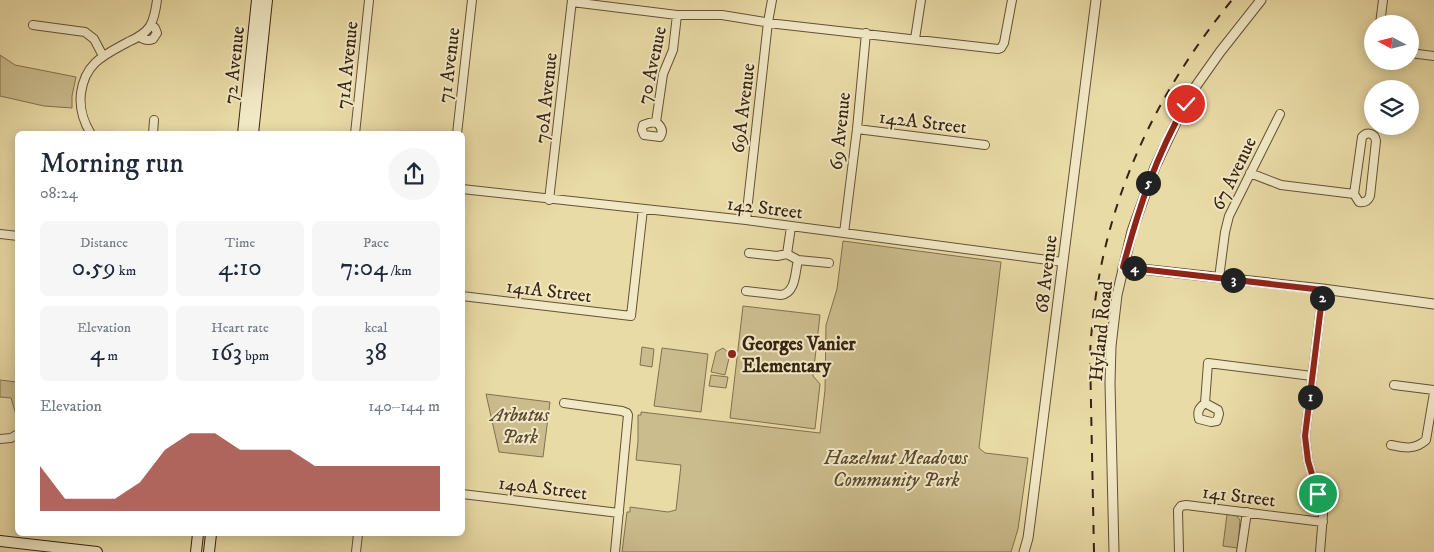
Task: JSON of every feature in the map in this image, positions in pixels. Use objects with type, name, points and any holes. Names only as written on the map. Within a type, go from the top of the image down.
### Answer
[{"type":"main road","name":"72 Avenue","points":[[243,131],[258,0]]},
{"type":"main road","name":"72 Avenue","points":[[253,131],[268,0]]},
{"type":"main road","points":[[196,552],[198,536]]},
{"type":"main road","points":[[209,552],[211,536]]},
{"type":"main road","points":[[0,541],[97,552]]},
{"type":"street","points":[[89,131],[81,112],[82,90],[86,75],[93,65],[104,56],[140,37],[151,24],[157,0]]},
{"type":"street","name":"71A Avenue","points":[[355,131],[369,0]]},
{"type":"street","name":"71 Avenue","points":[[457,131],[472,0]]},
{"type":"street","name":"69A Avenue","points":[[746,220],[772,0]]},
{"type":"street","points":[[916,39],[921,0]]},
{"type":"street","points":[[572,1],[678,15],[722,15],[768,22],[1001,48],[1004,43],[1012,0]]},
{"type":"street","name":"68 Avenue","points":[[1024,552],[1030,523],[1096,0]]},
{"type":"street","name":"Hyland Road","points":[[1114,552],[1110,360],[1115,306],[1132,231],[1160,153],[1176,121],[1207,70],[1233,34],[1262,0]]},
{"type":"street","points":[[1381,15],[1383,0]]},
{"type":"street","name":"70A Avenue","points":[[550,200],[572,1]]},
{"type":"street","name":"70 Avenue","points":[[656,122],[663,74],[673,50],[678,15]]},
{"type":"street","points":[[33,25],[85,32],[94,39],[104,56]]},
{"type":"street","name":"69 Avenue","points":[[844,233],[866,33]]},
{"type":"street","points":[[1419,54],[1434,56]]},
{"type":"street","name":"67 Avenue","points":[[1219,278],[1229,216],[1280,114]]},
{"type":"street","points":[[152,131],[154,120]]},
{"type":"street","name":"142A Street","points":[[856,129],[985,145]]},
{"type":"street","points":[[1371,133],[1375,135],[1376,141],[1370,196],[1368,200],[1362,202],[1356,199],[1354,194],[1362,137],[1371,133]]},
{"type":"street","points":[[1250,173],[1281,185],[1354,194]]},
{"type":"street","name":"142 Street","points":[[465,189],[746,220],[1063,262]]},
{"type":"street","name":"141A Street","points":[[465,296],[631,316],[643,209]]},
{"type":"street","points":[[787,254],[792,227]]},
{"type":"street","points":[[0,234],[15,236]]},
{"type":"street","points":[[749,253],[777,256],[787,254],[798,260],[829,263]]},
{"type":"street","points":[[746,290],[785,294],[792,288],[798,260]]},
{"type":"street","points":[[1123,267],[1434,304]]},
{"type":"street","points":[[1320,552],[1323,508],[1308,461],[1305,436],[1323,290]]},
{"type":"street","points":[[1205,403],[1208,363],[1312,376]]},
{"type":"street","points":[[1391,445],[1408,448],[1417,446],[1426,440],[1434,392],[1394,385]]},
{"type":"street","points":[[564,403],[627,413],[628,419],[615,552]]},
{"type":"street","points":[[0,439],[15,436]]},
{"type":"street","name":"140A Street","points":[[465,492],[619,513]]},
{"type":"street","name":"141 Street","points":[[1180,552],[1178,510],[1181,506],[1186,505],[1323,522]]},
{"type":"street","points":[[1241,552],[1246,512]]},
{"type":"street","points":[[356,552],[358,536]]},
{"type":"green space","points":[[0,55],[15,65],[76,77],[72,96],[72,108],[44,106],[0,96]]},
{"type":"green space","name":"Hazelnut Meadows Community Park","points":[[843,241],[1001,262],[979,448],[985,453],[1028,458],[1018,529],[1011,552],[622,552],[627,512],[630,512],[630,507],[668,512],[676,510],[681,465],[636,460],[638,415],[641,415],[641,412],[820,433],[825,390],[826,325],[837,289]]},
{"type":"green space","points":[[743,306],[820,315],[813,376],[820,384],[815,429],[730,418]]},
{"type":"green space","points":[[642,347],[654,349],[652,367],[640,365]]},
{"type":"green space","points":[[662,348],[708,354],[701,412],[654,406]]},
{"type":"green space","points":[[723,348],[730,354],[725,375],[711,372],[716,352]]},
{"type":"green space","points":[[711,375],[728,377],[726,388],[709,386]]},
{"type":"green space","points":[[0,380],[15,382],[15,411],[11,398],[0,397]]},
{"type":"green space","name":"Arbutus Park","points":[[486,394],[550,402],[543,457],[499,452]]},
{"type":"green space","points":[[1227,514],[1236,515],[1240,520],[1238,548],[1223,546]]},
{"type":"railway","points":[[1094,552],[1090,354],[1095,304],[1103,256],[1116,210],[1132,165],[1152,122],[1175,80],[1232,0]]},
{"type":"place","name":"Georges Vanier Elementary","points":[[732,354]]},
{"type":"route","points":[[1186,104],[1154,167],[1132,231],[1123,267],[1323,290],[1305,436],[1308,461],[1318,494]]}]
